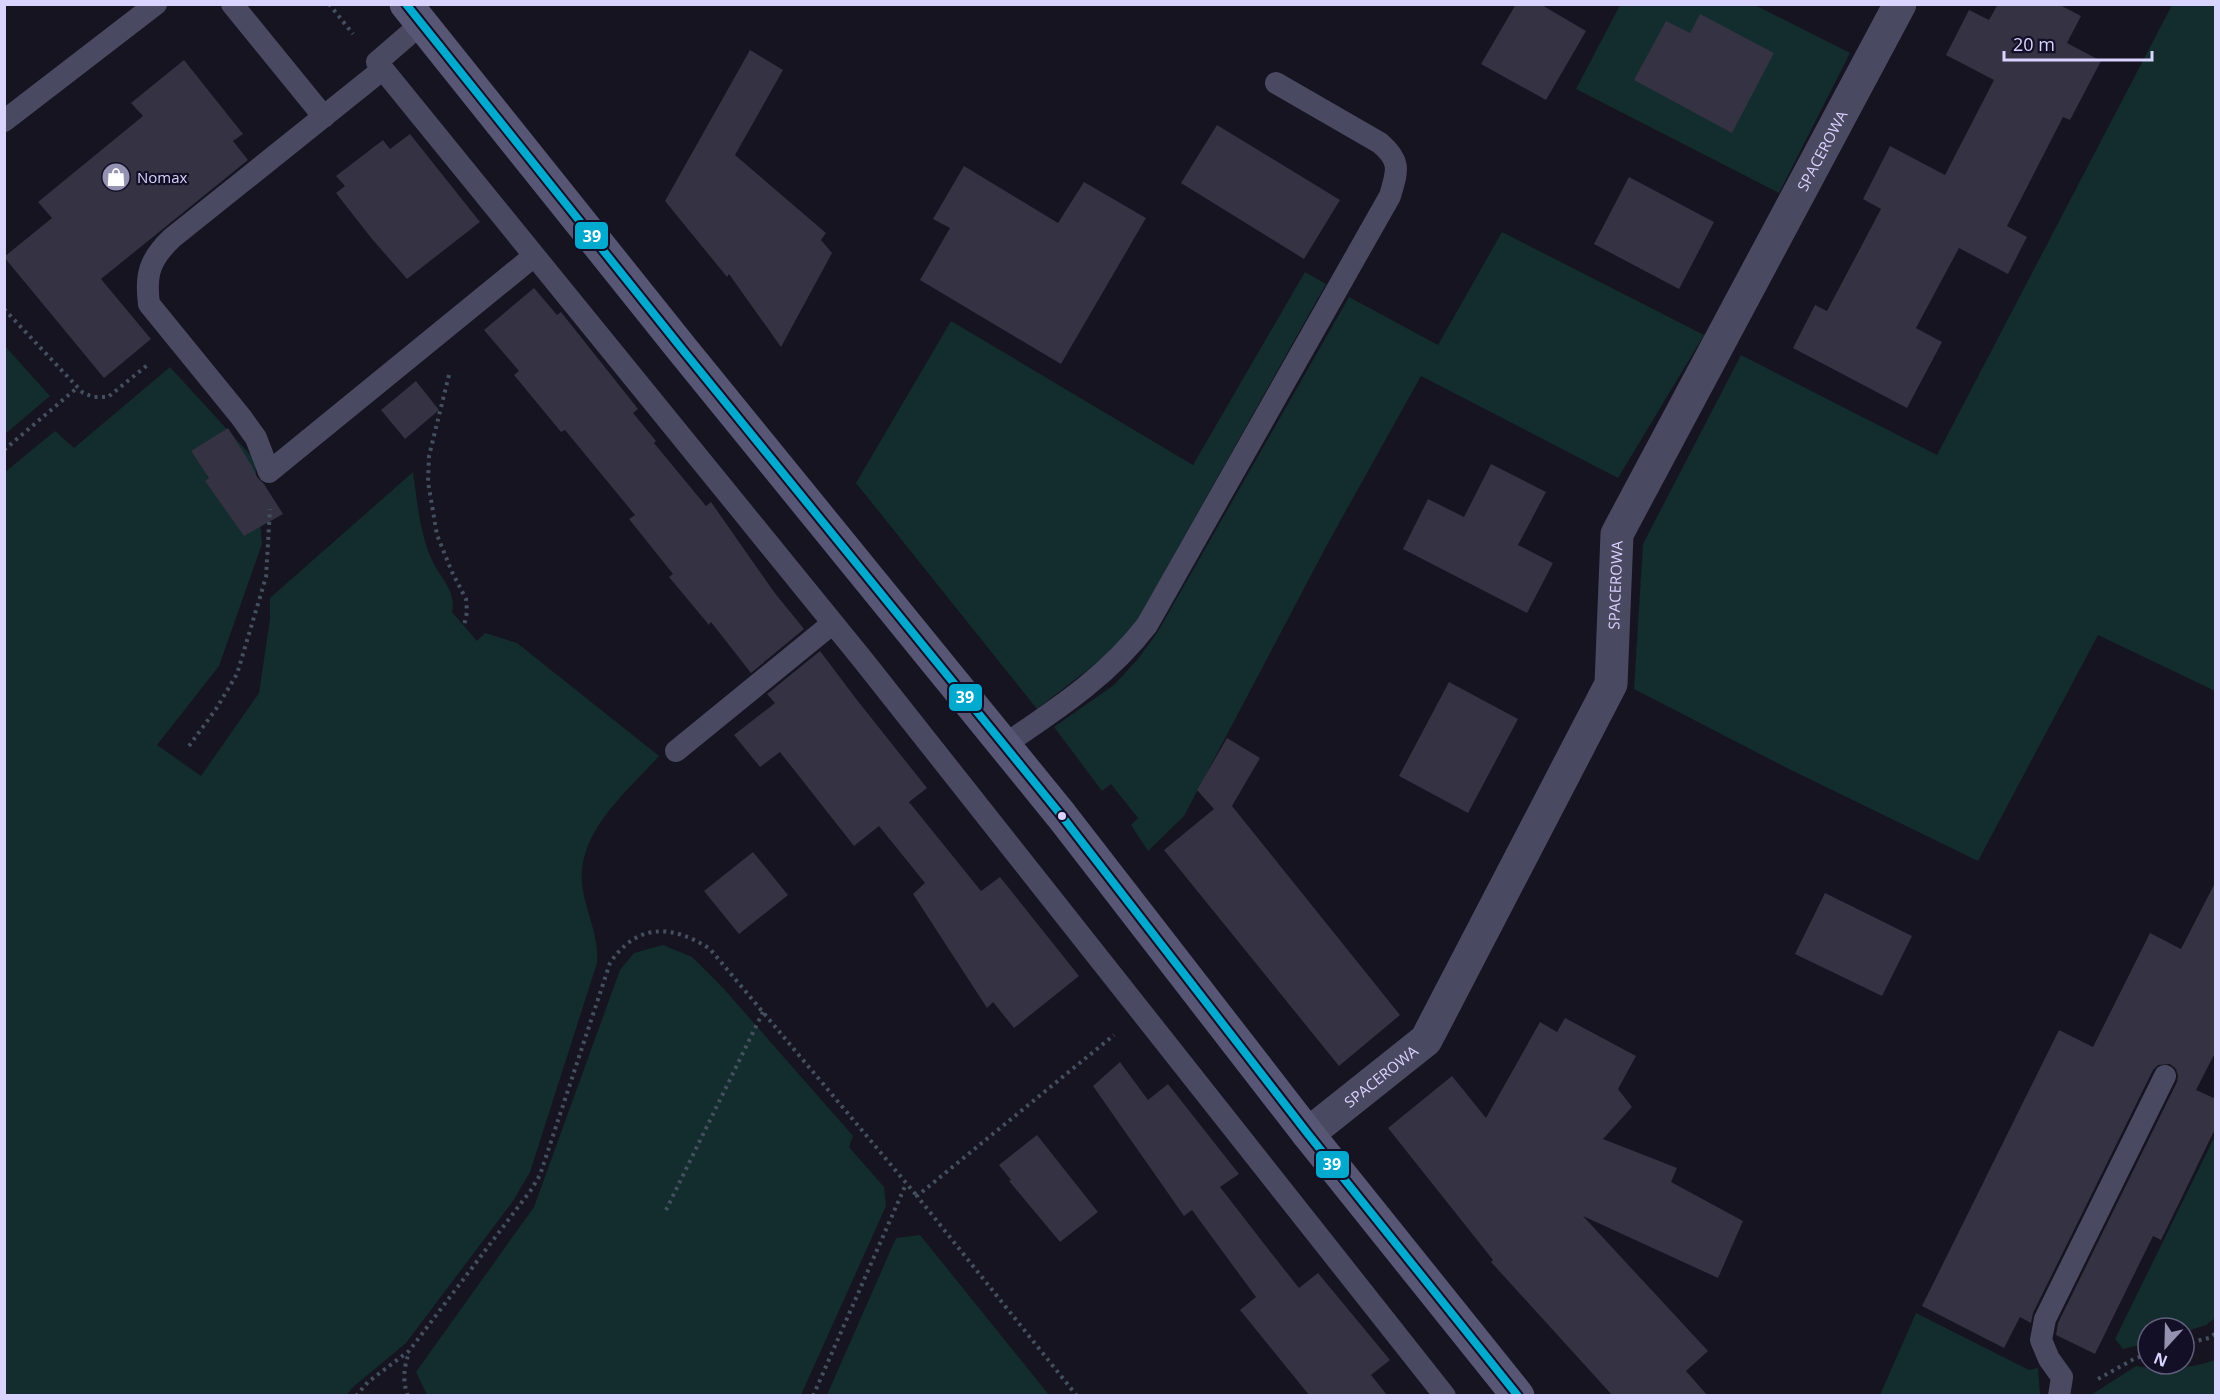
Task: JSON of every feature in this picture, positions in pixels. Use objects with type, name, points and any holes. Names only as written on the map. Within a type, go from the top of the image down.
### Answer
[{"type":"street","name":"SPACEROWA","points":[[1308,1134],[1426,1040],[1611,684],[1617,534],[1900,4]]},
{"type":"street","points":[[414,14],[712,386],[1061,815],[1308,1134],[1518,1395]]},
{"type":"lane","points":[[4,121],[156,4]]},
{"type":"lane","points":[[232,4],[324,117]]},
{"type":"lane","points":[[414,14],[377,62],[833,623],[1445,1395]]},
{"type":"lane","points":[[383,69],[159,251],[150,268],[146,285],[149,304],[256,438],[269,472],[534,256]]},
{"type":"lane","points":[[1004,745],[1110,668],[1147,625],[1390,196],[1396,172],[1393,154],[1380,143],[1276,83]]},
{"type":"lane","points":[[676,751],[833,623]]},
{"type":"lane","points":[[2059,1395],[2062,1377],[2049,1359],[2041,1340],[2045,1319],[2164,1076]]},
{"type":"path","points":[[4,309],[83,393],[94,397],[108,397],[179,340]]},
{"type":"path","points":[[460,316],[445,400],[429,456],[428,482],[437,535],[466,599],[467,612],[464,626]]},
{"type":"path","points":[[4,450],[78,387]]},
{"type":"path","points":[[189,746],[237,674],[249,638],[266,577],[270,538],[269,472]]},
{"type":"path","points":[[356,1395],[368,1382],[409,1352],[519,1208],[540,1175],[609,963],[625,943],[648,931],[662,931],[681,934],[697,940],[710,949],[917,1196],[1077,1395]]},
{"type":"path","points":[[666,1210],[763,1012]]},
{"type":"path","points":[[917,1196],[1142,1012]]},
{"type":"path","points":[[813,1395],[906,1184]]},
{"type":"path","points":[[2196,1341],[2216,1334]]},
{"type":"path","points":[[408,1395],[404,1384],[404,1371],[409,1352]]},
{"type":"path","points":[[2092,1383],[2136,1358]]},
{"type":"green space","points":[[1620,5],[1755,5],[1850,53],[1779,193],[1576,89]]},
{"type":"green space","points":[[2172,5],[2215,5],[2215,691],[2098,635],[1978,861],[1787,768],[1634,689],[1643,544],[1741,355],[1937,455]]},
{"type":"green space","points":[[1502,232],[1704,335],[1618,478],[1421,376],[1328,543],[1184,816],[1148,851],[1131,825],[1138,818],[1111,784],[1102,791],[1054,727],[1114,685],[1157,633],[1349,297],[1438,345]]},
{"type":"green space","points":[[1305,272],[1326,284],[1137,621],[1116,648],[1037,709],[856,483],[951,321],[1193,465]]},
{"type":"green space","points":[[5,346],[50,396],[5,434]]},
{"type":"green space","points":[[170,367],[255,460],[262,544],[219,666],[157,745],[201,776],[259,693],[270,619],[270,598],[413,472],[419,517],[428,550],[435,567],[450,591],[452,612],[477,641],[485,633],[517,643],[659,756],[604,817],[586,852],[582,871],[583,891],[595,936],[597,963],[530,1172],[513,1201],[406,1343],[352,1388],[347,1395],[5,1396],[5,472],[55,431],[74,448]]},
{"type":"green space","points":[[663,945],[692,957],[724,989],[853,1136],[849,1147],[884,1187],[886,1206],[801,1395],[427,1395],[416,1372],[534,1207],[620,970],[634,953]]},
{"type":"green space","points":[[2215,1136],[2215,1318],[2206,1325],[2196,1328],[2196,1316],[2136,1316],[2136,1346],[2123,1349],[2115,1339]]},
{"type":"green space","points":[[920,1235],[1049,1395],[827,1395],[896,1238]]},
{"type":"green space","points":[[1916,1313],[2029,1370],[2038,1368],[2040,1395],[1880,1395]]},
{"type":"green space","points":[[2215,1360],[2215,1395],[2091,1395],[2136,1366],[2136,1376],[2196,1376],[2196,1365]]},
{"type":"building","points":[[1516,4],[1540,4],[1586,31],[1546,100],[1481,64]]},
{"type":"building","points":[[1998,4],[2058,4],[2081,16],[2067,43],[2101,61],[2070,120],[2063,117],[2007,226],[2027,237],[2008,274],[1959,248],[1916,328],[1942,342],[1907,408],[1793,348],[1815,305],[1827,311],[1881,209],[1863,199],[1890,146],[1945,175],[1994,80],[1946,55],[1969,10],[1989,20]]},
{"type":"building","points":[[1700,14],[1774,53],[1732,133],[1634,80],[1666,21],[1690,33]]},
{"type":"building","points":[[750,50],[783,70],[735,155],[826,233],[821,240],[832,253],[781,347],[729,274],[727,277],[665,201]]},
{"type":"building","points":[[184,60],[243,134],[233,141],[248,160],[101,279],[151,339],[104,378],[4,257],[52,218],[38,202],[143,116],[131,103]]},
{"type":"building","points":[[1217,125],[1340,200],[1304,259],[1181,183]]},
{"type":"building","points":[[410,134],[480,222],[407,279],[336,193],[345,186],[336,176],[383,140],[390,149]]},
{"type":"building","points":[[964,166],[1058,223],[1084,182],[1146,218],[1061,364],[920,280],[950,228],[933,219]]},
{"type":"building","points":[[1629,177],[1714,222],[1679,289],[1594,244]]},
{"type":"building","points":[[534,288],[557,315],[561,312],[638,409],[633,413],[656,441],[654,443],[706,506],[711,502],[774,592],[804,629],[751,673],[711,622],[709,625],[669,577],[673,574],[629,519],[635,515],[565,430],[561,432],[514,375],[519,371],[484,330]]},
{"type":"building","points":[[416,381],[439,410],[405,439],[381,410]]},
{"type":"building","points":[[228,428],[257,477],[283,514],[244,536],[205,481],[209,478],[191,451]]},
{"type":"building","points":[[1491,464],[1546,492],[1518,545],[1553,563],[1527,613],[1403,549],[1428,499],[1464,517]]},
{"type":"building","points":[[820,651],[927,788],[909,802],[981,891],[1000,877],[1079,976],[1014,1028],[993,1002],[987,1008],[913,894],[925,883],[879,826],[854,846],[780,752],[760,767],[734,735],[775,703],[767,694]]},
{"type":"building","points":[[1449,682],[1518,719],[1468,813],[1399,776]]},
{"type":"building","points":[[1227,738],[1260,758],[1232,806],[1400,1015],[1339,1066],[1164,850],[1214,809],[1197,790]]},
{"type":"building","points":[[753,852],[788,895],[739,934],[704,891]]},
{"type":"building","points":[[2216,881],[2216,1051],[2196,1090],[2216,1099],[2216,1127],[2161,1240],[2153,1236],[2095,1354],[2056,1335],[2058,1323],[2177,1082],[2176,1069],[2170,1064],[2158,1065],[2153,1070],[2033,1313],[2031,1323],[2020,1317],[2004,1348],[1922,1306],[2059,1030],[2093,1047],[2150,933],[2181,949]]},
{"type":"building","points":[[1825,893],[1912,936],[1882,996],[1795,954]]},
{"type":"building","points":[[1565,1018],[1636,1056],[1618,1089],[1632,1107],[1603,1139],[1677,1168],[1671,1182],[1743,1221],[1718,1278],[1583,1216],[1708,1351],[1686,1371],[1707,1395],[1612,1395],[1491,1262],[1493,1260],[1388,1128],[1452,1076],[1486,1118],[1540,1022],[1557,1032]]},
{"type":"building","points":[[1120,1062],[1148,1100],[1168,1084],[1239,1174],[1220,1187],[1299,1288],[1318,1273],[1390,1360],[1371,1375],[1387,1395],[1309,1395],[1240,1310],[1256,1297],[1192,1210],[1184,1216],[1093,1086]]},
{"type":"building","points":[[1037,1135],[1098,1212],[1060,1242],[1009,1181],[1011,1180],[999,1165]]},
{"type":"transit line","name":"39","points":[[406,4],[682,349],[1061,815],[1308,1134],[1518,1396]]},
{"type":"place","name":"Nomax","points":[[116,177]]}]
